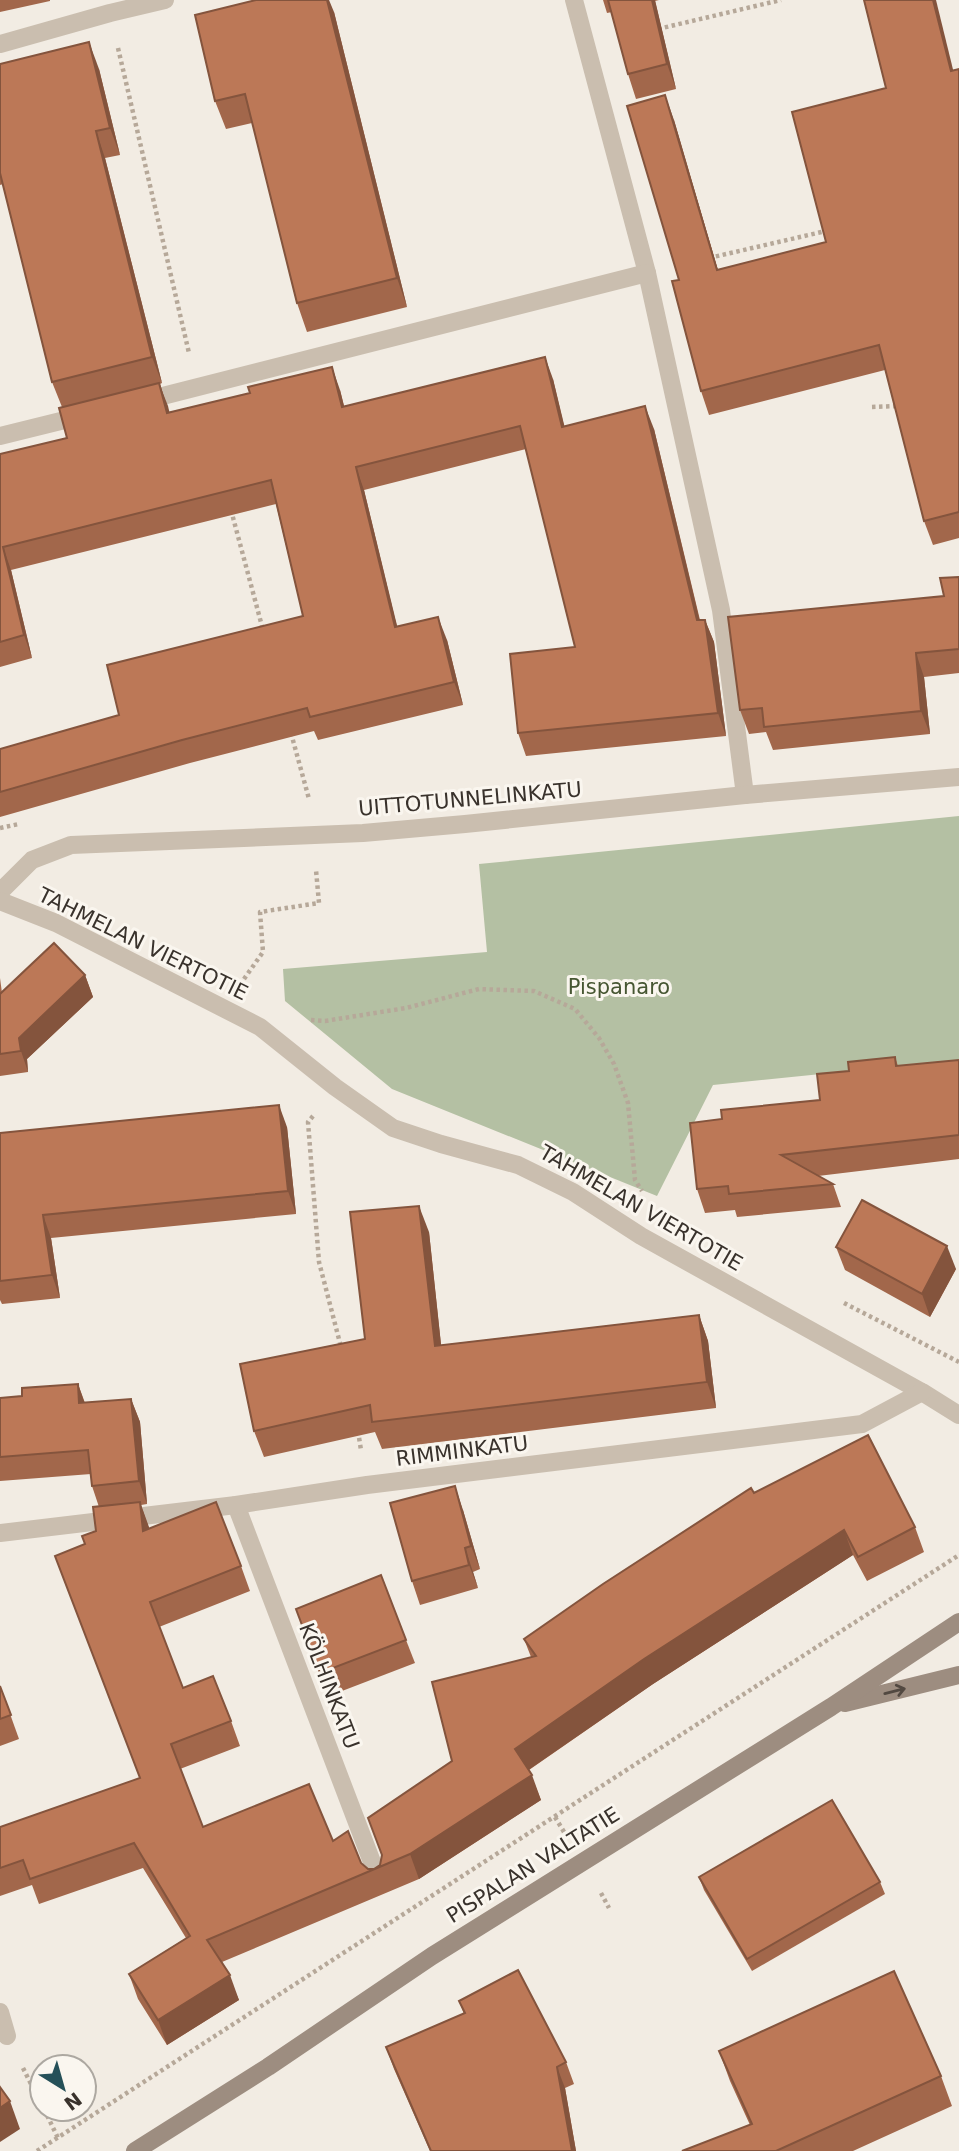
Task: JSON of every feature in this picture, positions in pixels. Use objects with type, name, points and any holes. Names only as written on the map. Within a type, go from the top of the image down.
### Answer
[{"type":"main road","name":"PISPALAN VALTATIE","points":[[135,2151],[268,2067],[501,1912],[831,1707],[959,1622]]},
{"type":"main road","points":[[831,1707],[959,1675]]},
{"type":"street","points":[[0,44],[165,0]]},
{"type":"street","points":[[574,0],[647,273],[721,610],[746,795]]},
{"type":"street","points":[[131,404],[647,273]]},
{"type":"street","points":[[0,436],[105,410]]},
{"type":"street","name":"UITTOTUNNELINKATU","points":[[0,892],[32,860],[71,845],[363,833],[959,777]]},
{"type":"street","name":"TAHMELAN VIERTOTIE","points":[[0,901],[56,923],[260,1027],[335,1087],[393,1128],[518,1166],[573,1192],[641,1236],[959,1415]]},
{"type":"street","name":"RIMMINKATU","points":[[0,1533],[862,1424],[922,1392]]},
{"type":"street","name":"KÖLHINKATU","points":[[236,1505],[380,1883]]},
{"type":"street","points":[[0,2012],[8,2036]]},
{"type":"path","points":[[651,30],[781,0]]},
{"type":"path","points":[[647,273],[837,228]]},
{"type":"path","points":[[872,407],[904,405]]},
{"type":"path","points":[[0,830],[32,860]]},
{"type":"path","points":[[239,986],[263,952],[260,912],[319,902],[315,864]]},
{"type":"path","points":[[304,1019],[325,1021],[406,1008],[479,989],[534,991],[575,1009],[599,1038],[614,1064],[628,1103],[635,1180],[648,1200]]},
{"type":"path","points":[[325,1021],[327,1032]]},
{"type":"path","points":[[335,1087],[308,1122],[319,1262],[342,1351]]},
{"type":"path","points":[[838,1300],[959,1362]]},
{"type":"path","points":[[358,1431],[367,1485]]},
{"type":"path","points":[[37,2151],[959,1555]]},
{"type":"path","points":[[51,2123],[58,2138]]},
{"type":"green space","name":"Pispanaro","points":[[959,816],[959,1060],[713,1085],[657,1196],[392,1089],[285,1001],[283,969],[487,952],[479,864]]},
{"type":"building","points":[[256,0],[327,0],[397,278],[297,303],[245,94],[215,101],[195,15]]},
{"type":"building","points":[[608,0],[652,0],[667,64],[628,74]]},
{"type":"building","points":[[864,0],[933,0],[951,71],[959,69],[959,512],[924,521],[879,345],[701,391],[672,281],[679,280],[627,106],[665,95],[717,270],[826,242],[792,112],[886,88]]},
{"type":"building","points":[[89,42],[110,128],[96,131],[152,357],[52,382],[0,173],[0,64]]},
{"type":"building","points":[[545,357],[562,427],[645,406],[697,620],[705,620],[718,713],[518,733],[510,654],[575,647],[520,426],[356,467],[395,627],[438,617],[454,682],[310,717],[307,708],[182,740],[0,792],[0,749],[119,715],[107,665],[303,616],[271,480],[3,547],[24,635],[0,642],[0,454],[67,438],[59,408],[159,383],[167,413],[250,393],[248,387],[332,367],[342,407]]},
{"type":"building","points":[[959,577],[959,649],[916,653],[921,711],[764,727],[762,708],[740,710],[728,617],[944,596],[940,578]]},
{"type":"building","points":[[54,943],[85,975],[19,1038],[21,1051],[0,1054],[0,994]]},
{"type":"building","points":[[895,1057],[896,1066],[959,1060],[959,1135],[781,1155],[833,1184],[729,1194],[728,1186],[697,1189],[690,1123],[722,1119],[721,1110],[820,1100],[817,1074],[849,1071],[848,1062]]},
{"type":"building","points":[[279,1105],[288,1191],[43,1215],[52,1275],[0,1281],[0,1133]]},
{"type":"building","points":[[862,1200],[947,1246],[922,1294],[836,1247]]},
{"type":"building","points":[[419,1206],[435,1346],[699,1315],[707,1382],[372,1422],[370,1405],[254,1431],[240,1364],[365,1339],[350,1212]]},
{"type":"building","points":[[78,1384],[79,1403],[131,1399],[139,1481],[92,1486],[88,1450],[0,1457],[0,1398],[22,1396],[22,1388]]},
{"type":"building","points":[[868,1435],[915,1527],[858,1557],[844,1530],[644,1659],[515,1749],[532,1775],[410,1854],[207,1940],[230,1975],[158,2020],[129,1974],[190,1936],[134,1843],[30,1879],[23,1860],[0,1868],[0,1827],[140,1778],[55,1556],[85,1544],[82,1536],[96,1531],[93,1507],[140,1502],[143,1531],[216,1502],[241,1566],[150,1602],[183,1688],[213,1676],[231,1721],[171,1744],[203,1827],[309,1784],[333,1841],[348,1831],[361,1863],[368,1869],[374,1869],[380,1865],[382,1855],[368,1818],[452,1761],[432,1682],[536,1656],[524,1639],[603,1584],[751,1488],[754,1493]]},
{"type":"building","points":[[455,1486],[471,1546],[465,1548],[469,1565],[412,1581],[390,1503]]},
{"type":"building","points":[[381,1575],[406,1640],[320,1673],[296,1609]]},
{"type":"building","points":[[0,1686],[11,1715],[0,1719]]},
{"type":"building","points":[[832,1800],[880,1882],[747,1959],[699,1877]]},
{"type":"building","points":[[518,1970],[566,2062],[557,2067],[572,2151],[431,2151],[386,2047],[465,2013],[459,2001]]},
{"type":"building","points":[[894,1971],[941,2076],[776,2151],[682,2151],[752,2124],[719,2051]]},
{"type":"building","points":[[0,2087],[10,2101],[0,2108]]}]
